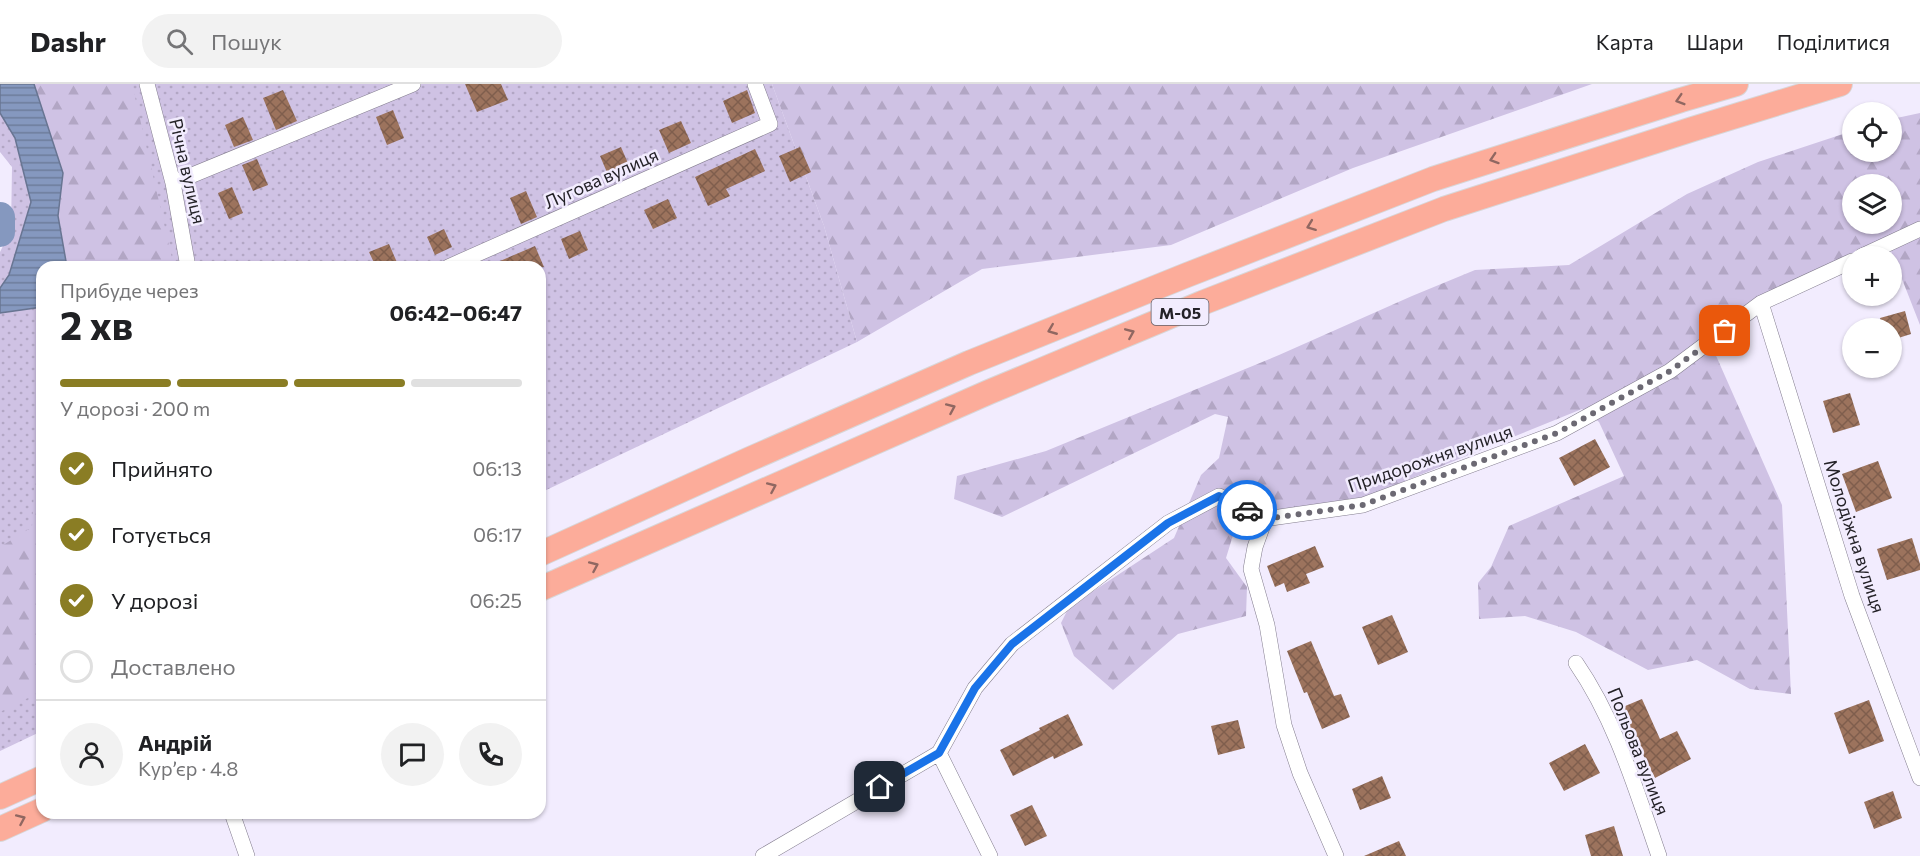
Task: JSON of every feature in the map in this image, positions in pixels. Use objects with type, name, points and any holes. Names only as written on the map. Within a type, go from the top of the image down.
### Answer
[{"type":"highway","name":"М-05","points":[[546,551],[969,363],[1197,270],[1433,179],[1736,84]]},
{"type":"highway","name":"М-05","points":[[546,586],[989,392],[1213,298],[1444,209],[1840,84]]},
{"type":"highway","points":[[0,797],[36,781]]},
{"type":"highway","points":[[0,829],[36,813]]},
{"type":"street","name":"Річна вулиця","points":[[147,84],[173,183],[187,261]]},
{"type":"street","points":[[173,183],[413,84]]},
{"type":"street","name":"Лугова вулиця","points":[[462,261],[770,124],[755,84]]},
{"type":"street","points":[[1883,246],[1920,229]]},
{"type":"street","name":"Придорожня вулиця","points":[[1265,519],[1363,505],[1557,433],[1670,371],[1761,303],[1842,266]]},
{"type":"street","name":"Молодіжна вулиця","points":[[1761,303],[1852,596],[1920,778]]},
{"type":"street","points":[[763,856],[939,753],[975,688],[1012,644],[1168,523],[1219,496],[1265,519],[1255,548],[1251,569],[1267,625],[1284,725],[1300,773],[1336,856]]},
{"type":"street","name":"Польова вулиця","points":[[1576,663],[1593,687],[1614,733],[1659,856]]},
{"type":"street","points":[[939,753],[990,856]]},
{"type":"street","points":[[234,819],[247,856]]},
{"type":"green space","points":[[0,84],[772,84],[824,226],[857,342],[546,490],[546,261],[36,261],[36,734],[0,751],[0,252],[11,230],[12,167],[0,152]]},
{"type":"green space","points":[[34,84],[132,84],[173,261],[66,261],[58,216],[63,173]]},
{"type":"green space","points":[[772,84],[1592,84],[1353,168],[1171,245],[982,269],[857,342],[824,226]]},
{"type":"green space","points":[[1920,113],[1920,325],[1902,279],[1902,246],[1842,246],[1842,272],[1706,333],[1782,505],[1791,694],[1750,689],[1697,660],[1648,670],[1576,632],[1525,616],[1479,619],[1478,583],[1491,567],[1509,526],[1624,476],[1599,422],[1582,409],[1358,500],[1266,511],[1238,519],[1226,558],[1247,587],[1246,616],[1178,634],[1113,690],[1074,656],[1061,623],[1069,607],[1174,538],[1201,475],[1219,458],[1228,417],[1215,414],[1002,517],[954,499],[957,476],[1046,451],[1279,355],[1475,270],[1569,265],[1687,194],[1758,162],[1842,134],[1842,162],[1902,162],[1902,117]]},
{"type":"green space","points":[[35,473],[36,694],[0,712],[0,547],[32,527]]},
{"type":"water","points":[[0,84],[34,84],[63,173],[58,216],[66,261],[36,261],[36,308],[0,313],[0,288],[9,275],[31,202],[15,138],[0,113]]},
{"type":"building","points":[[465,84],[501,84],[508,100],[477,112]]},
{"type":"building","points":[[283,90],[297,121],[276,130],[263,98]]},
{"type":"building","points":[[747,90],[755,113],[732,123],[723,101]]},
{"type":"building","points":[[393,110],[404,138],[387,145],[376,117]]},
{"type":"building","points":[[243,117],[253,140],[234,147],[225,125]]},
{"type":"building","points":[[681,121],[691,143],[669,153],[659,130]]},
{"type":"building","points":[[621,147],[630,168],[609,177],[600,156]]},
{"type":"building","points":[[800,147],[811,172],[790,182],[779,156]]},
{"type":"building","points":[[755,149],[765,171],[726,189],[730,196],[708,206],[695,177]]},
{"type":"building","points":[[257,159],[268,185],[253,191],[242,165]]},
{"type":"building","points":[[232,187],[243,213],[229,219],[218,193]]},
{"type":"building","points":[[526,191],[537,217],[521,224],[510,198]]},
{"type":"building","points":[[668,199],[677,218],[653,229],[644,210]]},
{"type":"building","points":[[444,229],[452,247],[435,255],[427,237]]},
{"type":"building","points":[[580,231],[588,250],[569,259],[561,239]]},
{"type":"building","points":[[389,244],[396,261],[373,261],[369,252]]},
{"type":"building","points":[[535,246],[541,261],[500,261]]},
{"type":"building","points":[[1905,311],[1911,334],[1902,337],[1902,318],[1880,318]]},
{"type":"building","points":[[1850,393],[1860,425],[1833,433],[1823,401]]},
{"type":"building","points":[[1595,439],[1610,467],[1574,486],[1559,458]]},
{"type":"building","points":[[1878,461],[1892,498],[1856,512],[1842,474]]},
{"type":"building","points":[[1912,538],[1920,570],[1887,580],[1877,549]]},
{"type":"building","points":[[1315,546],[1324,567],[1306,574],[1310,583],[1287,592],[1284,583],[1275,587],[1267,566]]},
{"type":"building","points":[[1392,615],[1408,652],[1378,665],[1362,627]]},
{"type":"building","points":[[1311,641],[1334,696],[1341,694],[1350,717],[1322,729],[1287,651]]},
{"type":"building","points":[[1642,699],[1660,739],[1677,731],[1691,759],[1655,778],[1633,735],[1630,737],[1618,709]]},
{"type":"building","points":[[1869,700],[1884,741],[1849,754],[1834,713]]},
{"type":"building","points":[[1068,714],[1083,745],[1054,759],[1053,756],[1013,776],[1000,750]]},
{"type":"building","points":[[1238,720],[1245,748],[1218,755],[1211,726]]},
{"type":"building","points":[[1585,744],[1600,773],[1564,791],[1549,763]]},
{"type":"building","points":[[1382,776],[1391,798],[1360,810],[1352,789]]},
{"type":"building","points":[[1893,791],[1902,818],[1874,829],[1864,802]]},
{"type":"building","points":[[1032,805],[1047,836],[1025,846],[1010,815]]},
{"type":"building","points":[[1614,826],[1623,856],[1591,856],[1585,835]]},
{"type":"building","points":[[1399,841],[1406,856],[1364,856]]},
{"type":"waterway","points":[[0,217],[0,232]]},
{"type":"way so far","points":[[1247,510],[1265,519],[1363,505],[1557,433],[1670,371],[1725,331]]},
{"type":"route","points":[[880,787],[939,753],[975,688],[1012,644],[1168,523],[1219,496],[1247,510]]}]
